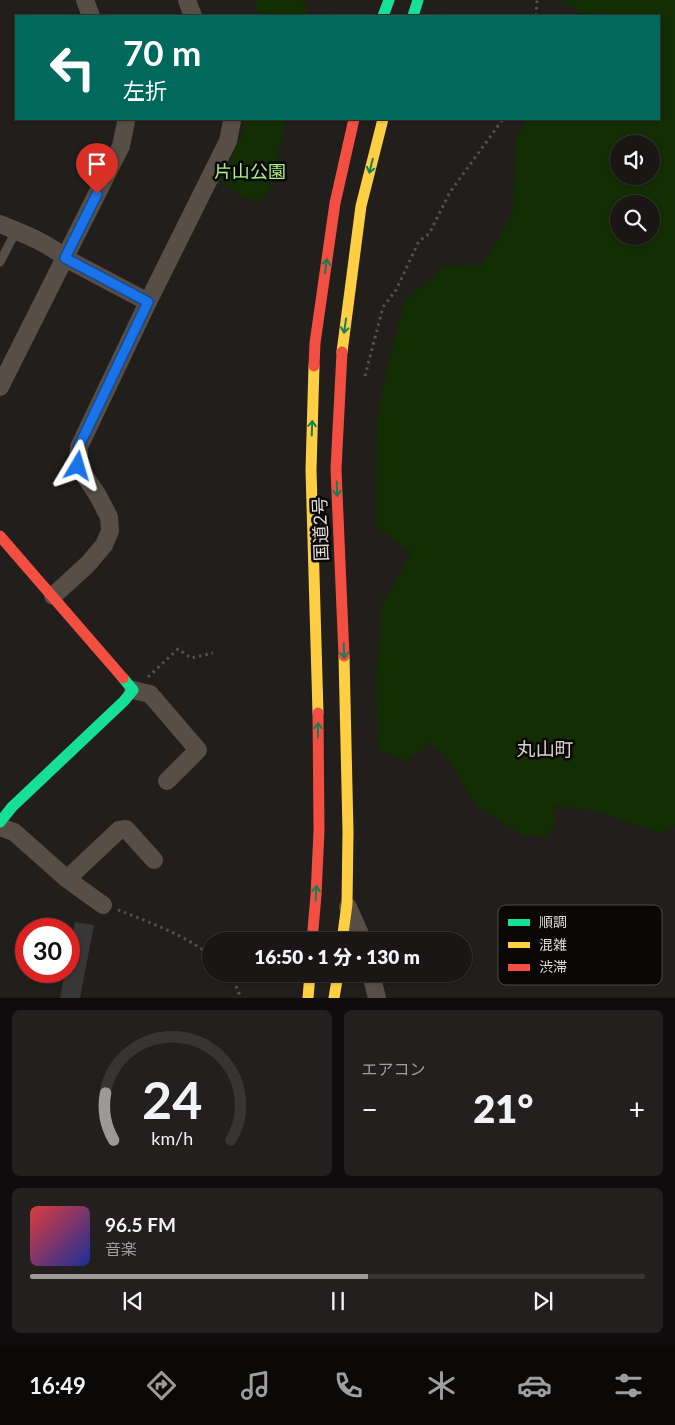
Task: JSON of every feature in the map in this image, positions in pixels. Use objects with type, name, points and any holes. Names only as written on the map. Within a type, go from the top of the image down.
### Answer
[{"type":"main road","points":[[383,15],[388,0]]},
{"type":"main road","points":[[413,15],[418,0]]},
{"type":"main road","name":"国道2号","points":[[313,932],[319,831],[318,710],[311,470],[316,343],[335,203],[354,120]]},
{"type":"main road","name":"国道2号","points":[[343,932],[347,904],[348,832],[346,708],[336,469],[344,339],[361,206],[382,120]]},
{"type":"main road","points":[[0,536],[133,690],[124,701],[12,807],[0,822]]},
{"type":"main road","points":[[308,998],[309,982]]},
{"type":"main road","points":[[334,998],[337,982]]},
{"type":"street","points":[[85,0],[91,15]]},
{"type":"street","points":[[187,0],[193,15]]},
{"type":"street","points":[[0,387],[121,146],[126,120]]},
{"type":"street","points":[[53,596],[88,564],[104,545],[110,531],[109,517],[97,494],[78,466],[79,446],[228,141],[232,120]]},
{"type":"street","points":[[8,228],[58,252],[65,258],[148,302]]},
{"type":"street","points":[[133,690],[150,694],[198,750],[167,780]]},
{"type":"street","points":[[0,827],[14,832],[67,879],[104,904]]},
{"type":"street","points":[[67,879],[119,830],[126,829],[154,860]]},
{"type":"street","points":[[347,904],[359,932]]},
{"type":"street","points":[[374,982],[377,998]]},
{"type":"lane","points":[[0,262],[8,228]]},
{"type":"path","points":[[536,15],[538,0]]},
{"type":"path","points":[[360,379],[365,376],[382,307],[396,290],[419,241],[429,234],[450,192],[502,120]]},
{"type":"path","points":[[133,690],[178,649],[191,658],[213,653]]},
{"type":"path","points":[[104,904],[152,923],[202,949]]},
{"type":"path","points":[[235,982],[241,998]]},
{"type":"green space","points":[[254,0],[303,0],[309,15],[259,15]]},
{"type":"green space","points":[[559,0],[675,0],[675,826],[661,833],[591,810],[553,806],[555,826],[545,837],[519,834],[476,805],[447,758],[429,742],[406,762],[378,749],[376,680],[382,605],[411,553],[376,526],[377,417],[385,379],[405,300],[445,266],[482,265],[512,216],[517,137],[527,120],[660,120],[660,15],[586,15]]},
{"type":"green space","name":"片山公園","points":[[244,120],[286,120],[270,190],[262,200],[245,199],[220,180],[242,134]]},
{"type":"building","points":[[80,923],[94,925],[80,998],[60,998],[63,983],[80,983]]},
{"type":"traffic: fast","points":[[383,15],[389,0]]},
{"type":"traffic: fast","points":[[413,15],[418,0]]},
{"type":"traffic: fast","points":[[0,822],[12,807],[124,701],[133,690],[123,678]]},
{"type":"traffic: slow","points":[[342,352],[361,206],[383,120]]},
{"type":"traffic: slow","points":[[314,366],[311,470],[318,713]]},
{"type":"traffic: slow","points":[[343,932],[347,904],[348,832],[344,656]]},
{"type":"traffic: slow","points":[[308,998],[309,982]]},
{"type":"traffic: slow","points":[[334,998],[337,982]]},
{"type":"traffic: jam","points":[[314,366],[315,343],[335,203],[354,120]]},
{"type":"traffic: jam","points":[[342,352],[336,469],[344,656]]},
{"type":"traffic: jam","points":[[0,536],[123,678]]},
{"type":"traffic: jam","points":[[313,932],[319,831],[318,713]]},
{"type":"district","name":"丸山町","points":[[545,749]]},
{"type":"route","points":[[78,466],[79,446],[148,302],[65,258],[97,194]]}]
